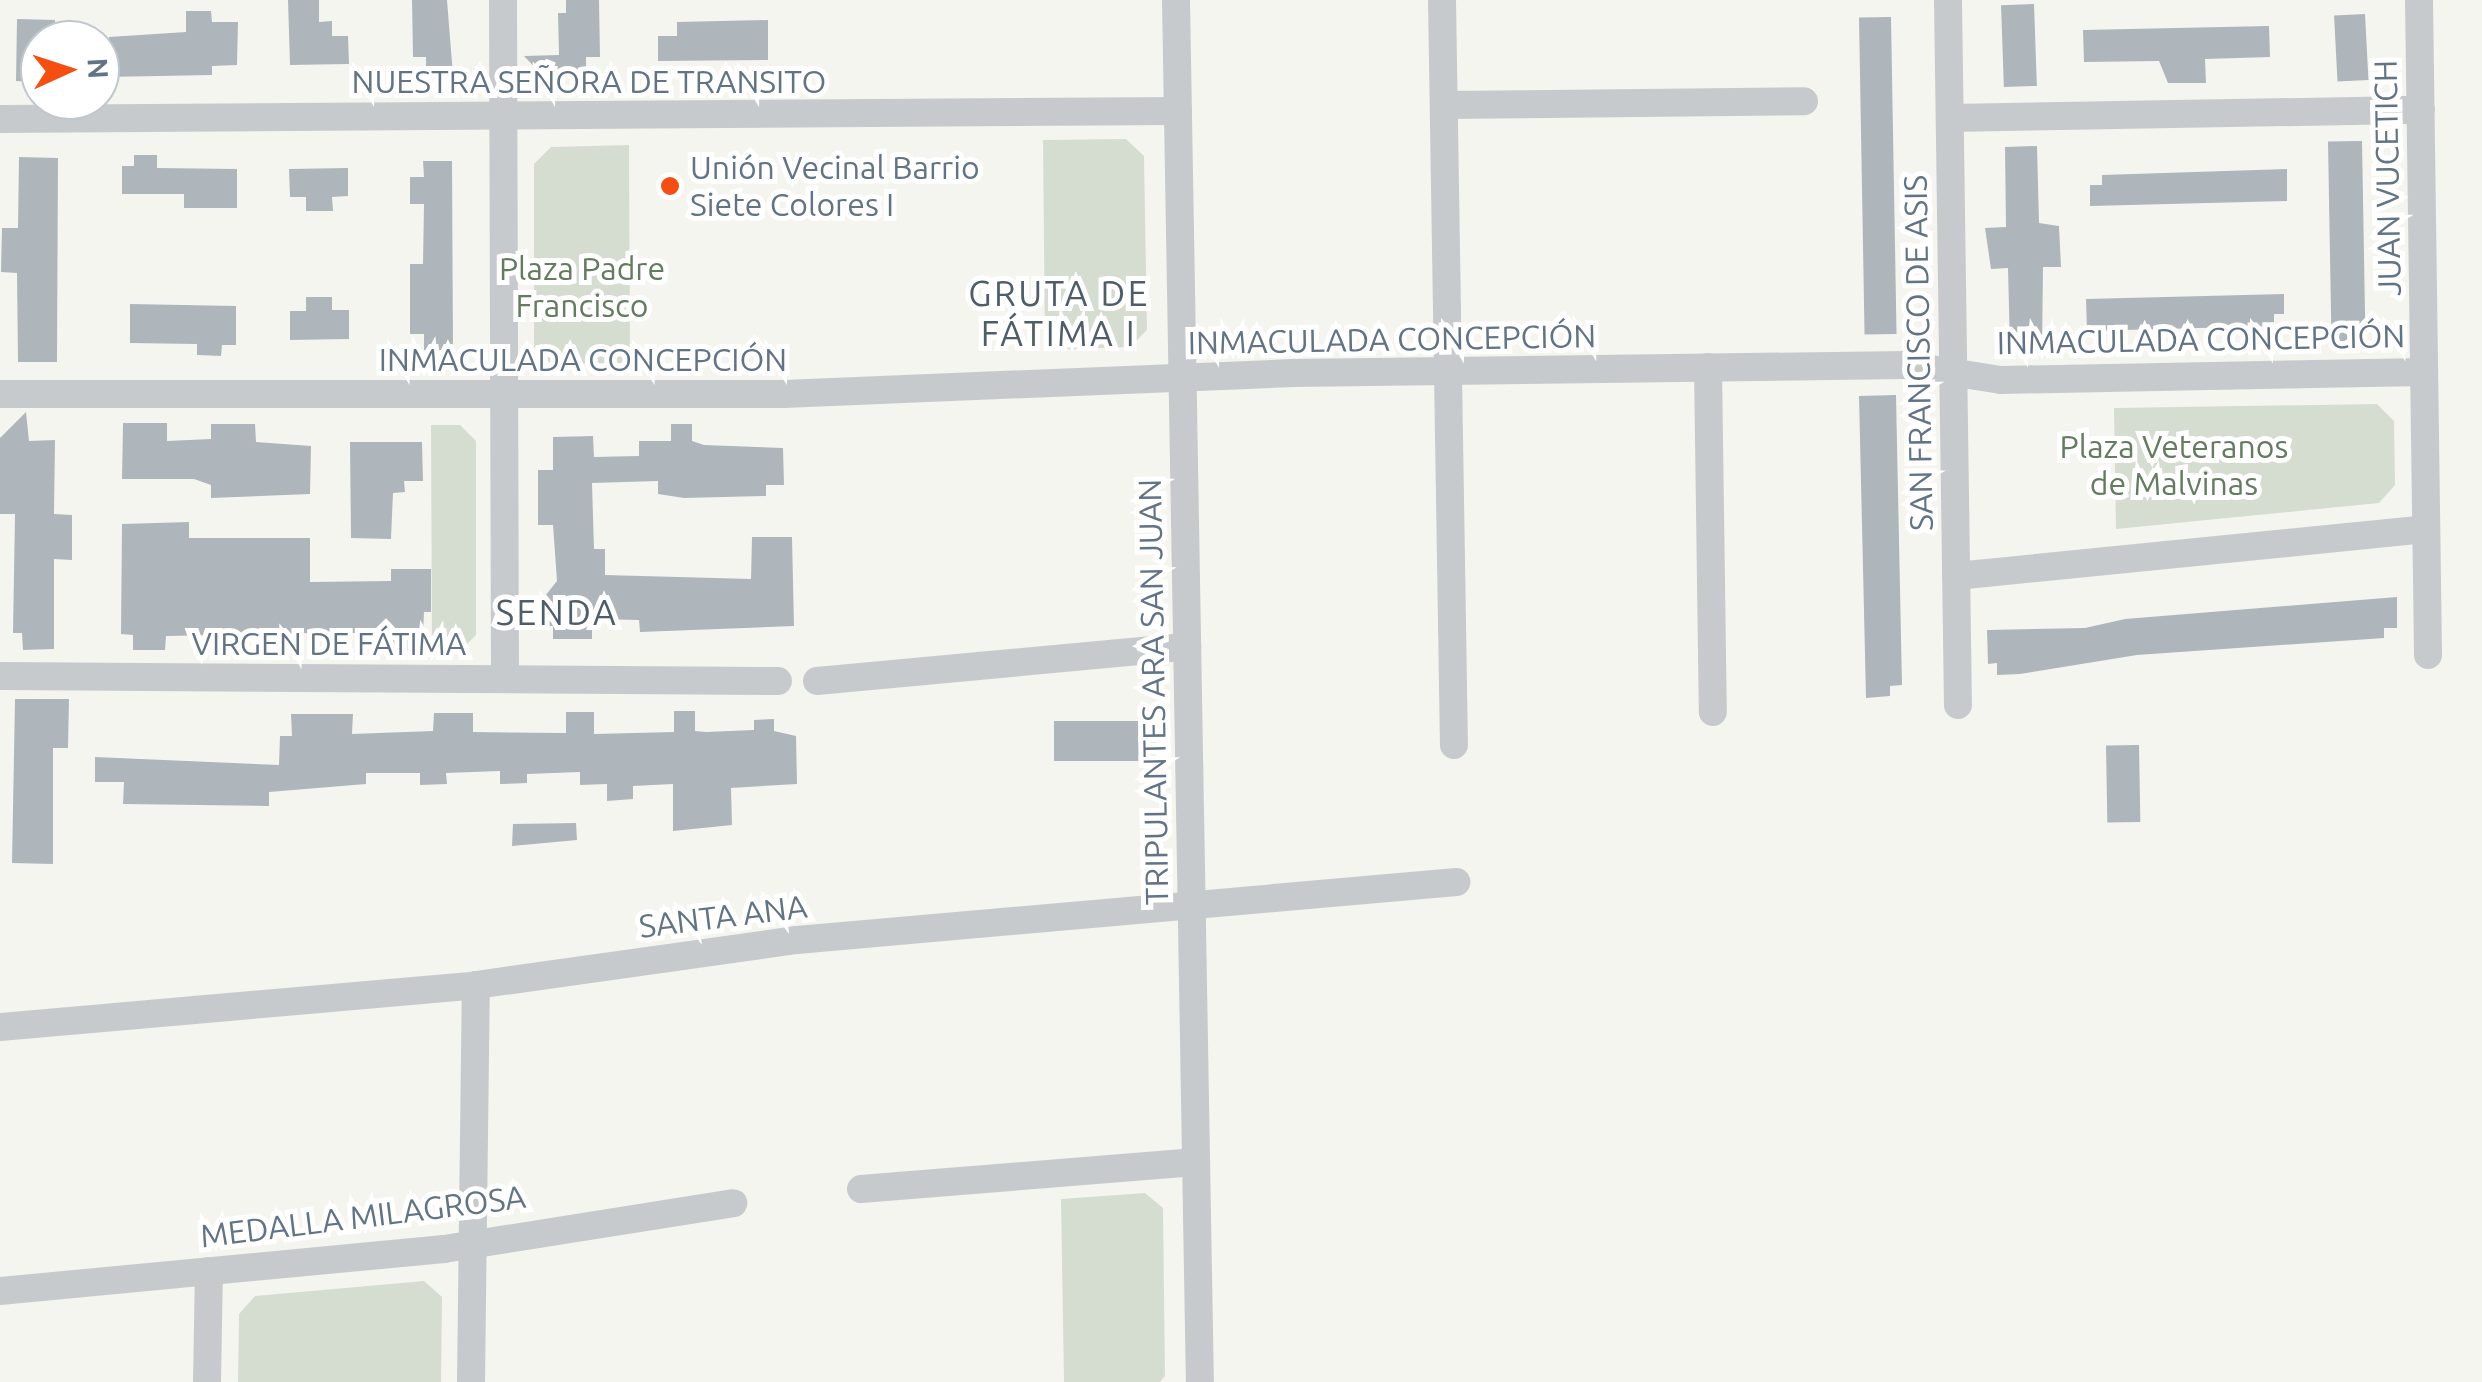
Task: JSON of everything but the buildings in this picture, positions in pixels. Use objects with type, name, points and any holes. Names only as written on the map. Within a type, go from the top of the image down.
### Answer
[{"type":"street","points":[[503,0],[505,679]]},
{"type":"street","name":"TRIPULANTES ARA SAN JUAN","points":[[1176,0],[1200,1382]]},
{"type":"street","points":[[1442,0],[1454,745]]},
{"type":"street","name":"SAN FRANCISCO DE ASIS","points":[[1948,0],[1958,705]]},
{"type":"street","name":"JUAN VUCETICH","points":[[2419,0],[2428,655]]},
{"type":"street","points":[[1444,105],[1804,101]]},
{"type":"street","points":[[1950,118],[2421,110]]},
{"type":"street","name":"NUESTRA SEÑORA DE TRANSITO","points":[[0,120],[1178,112]]},
{"type":"street","name":"INMACULADA CONCEPCIÓN","points":[[0,394],[796,394],[1182,378],[1906,364],[2001,380],[2424,372]]},
{"type":"street","points":[[1708,367],[1713,712]]},
{"type":"street","points":[[1956,576],[2426,529]]},
{"type":"street","points":[[817,681],[1187,647]]},
{"type":"street","name":"VIRGEN DE FÁTIMA","points":[[0,676],[778,681]]},
{"type":"street","name":"SANTA ANA","points":[[0,1027],[476,984],[796,940],[1456,882]]},
{"type":"street","points":[[471,1382],[476,984]]},
{"type":"street","points":[[861,1190],[1196,1162]]},
{"type":"street","name":"MEDALLA MILAGROSA","points":[[0,1291],[473,1242],[734,1203]]},
{"type":"street","points":[[208,1382],[209,1271]]},
{"type":"green space","points":[[1126,139],[1144,156],[1147,330],[1130,347],[1045,350],[1043,140]]},
{"type":"green space","name":"Plaza Padre Francisco","points":[[629,145],[630,363],[551,364],[534,347],[534,164],[551,147]]},
{"type":"green space","name":"Plaza Veteranos de Malvinas","points":[[2377,404],[2394,421],[2395,485],[2379,503],[2116,529],[2114,408]]},
{"type":"green space","points":[[431,425],[460,425],[476,441],[476,635],[459,652],[432,652]]},
{"type":"green space","points":[[1145,1193],[1163,1208],[1165,1376],[1160,1382],[1064,1382],[1061,1199]]},
{"type":"green space","points":[[424,1281],[442,1297],[441,1382],[238,1382],[239,1314],[255,1296]]},
{"type":"place","name":"Unión Vecinal Barrio Siete Colores I","points":[[670,186]]},
{"type":"district","name":"GRUTA DE FÁTIMA I","points":[[1059,313]]},
{"type":"district","name":"SENDA","points":[[557,612]]}]
